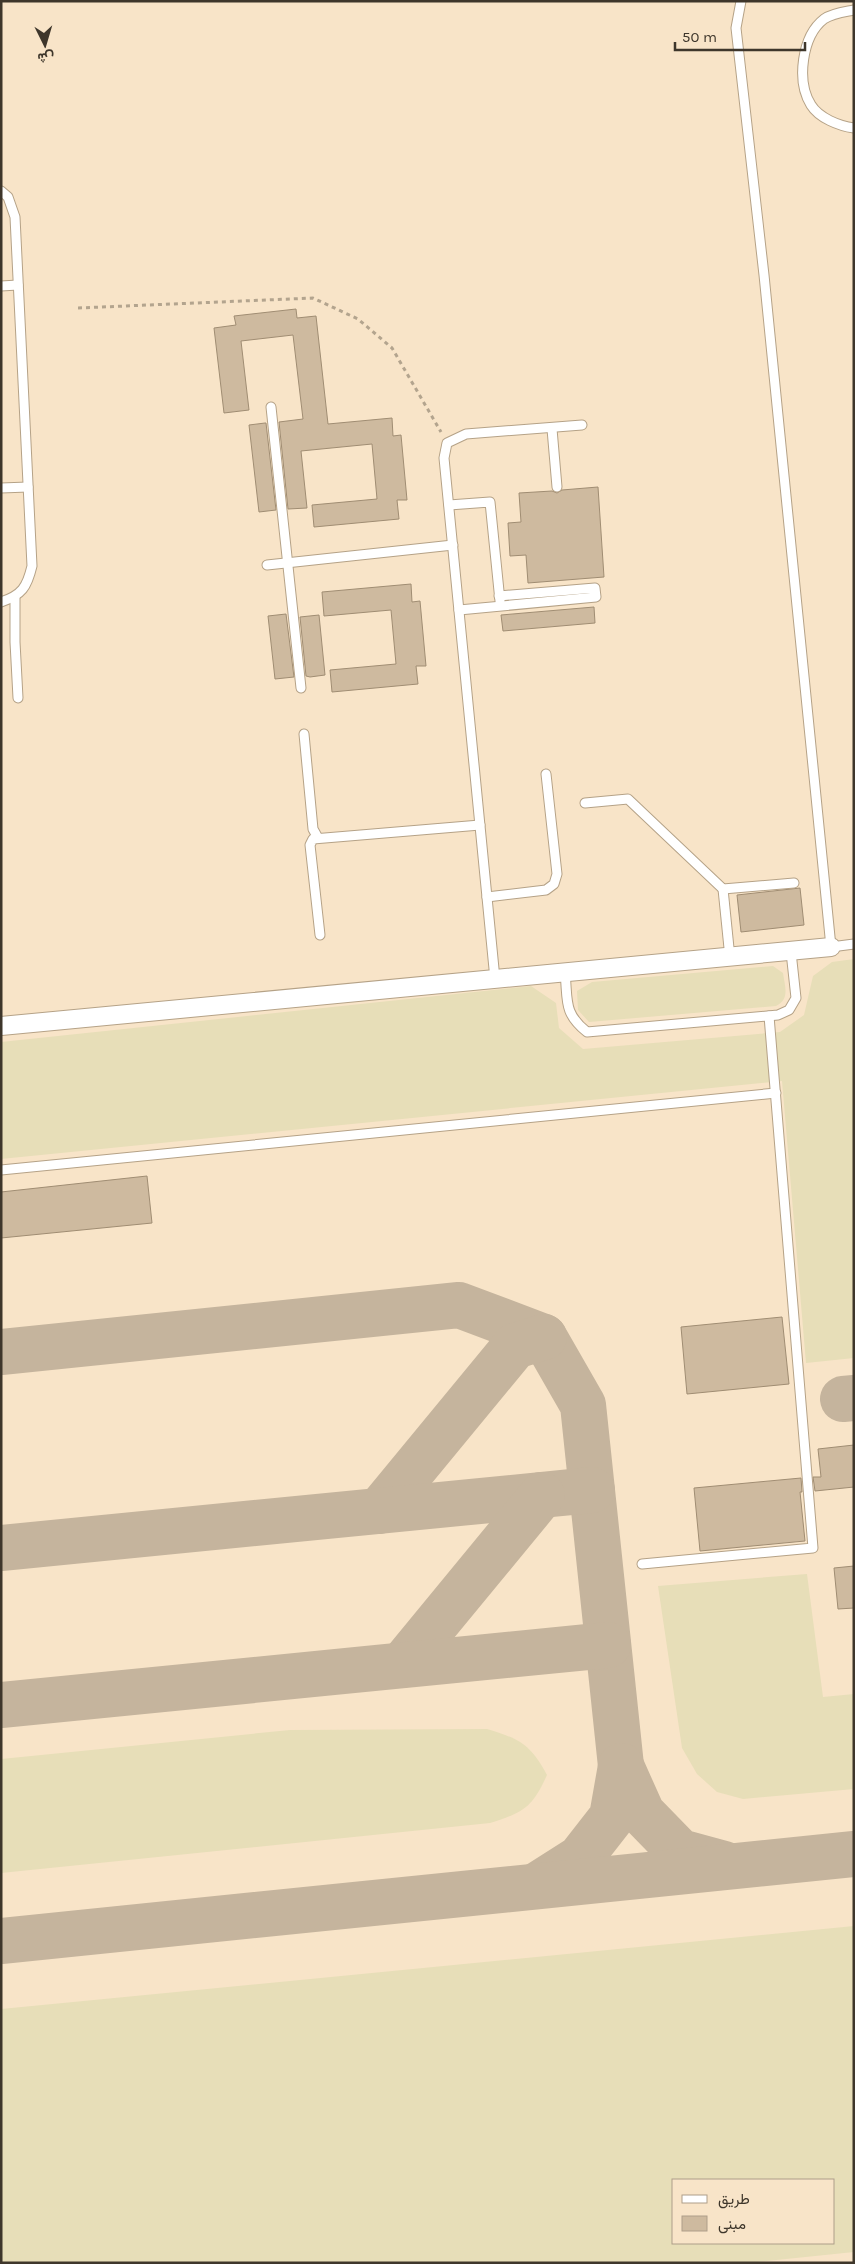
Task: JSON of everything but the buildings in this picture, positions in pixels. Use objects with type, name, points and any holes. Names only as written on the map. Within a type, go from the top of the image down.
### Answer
[{"type":"street","points":[[1,1026],[831,947]]},
{"type":"lane","points":[[741,1],[736,28],[764,275],[831,947],[854,944]]},
{"type":"lane","points":[[854,10],[838,12],[824,19],[809,38],[803,60],[805,86],[811,105],[824,117],[836,123],[854,128]]},
{"type":"lane","points":[[1,191],[8,197],[14,217],[32,566],[28,583],[15,598],[1,602]]},
{"type":"lane","points":[[1,286],[18,284]]},
{"type":"lane","points":[[271,406],[286,562],[301,688]]},
{"type":"lane","points":[[495,979],[444,458],[447,442],[466,434],[552,429],[582,425]]},
{"type":"lane","points":[[552,429],[557,487]]},
{"type":"lane","points":[[1,488],[28,487]]},
{"type":"lane","points":[[449,506],[490,502],[501,606]]},
{"type":"lane","points":[[267,565],[453,545]]},
{"type":"lane","points":[[460,610],[596,597],[595,588],[499,596]]},
{"type":"lane","points":[[15,598],[18,698]]},
{"type":"lane","points":[[304,734],[313,829],[318,838]]},
{"type":"lane","points":[[487,897],[546,890],[554,884],[557,874],[546,774]]},
{"type":"lane","points":[[585,803],[628,799],[723,889],[730,958]]},
{"type":"lane","points":[[320,936],[310,845],[313,839],[480,825]]},
{"type":"lane","points":[[723,889],[794,883]]},
{"type":"lane","points":[[565,973],[569,1013],[575,1023],[586,1032],[769,1016],[778,1015],[789,1010],[796,998],[791,952]]},
{"type":"lane","points":[[642,1564],[813,1548],[769,1016]]},
{"type":"lane","points":[[1,1170],[776,1093]]},
{"type":"path","points":[[78,308],[313,298],[358,319],[392,348],[447,442]]},
{"type":"sand","points":[[854,959],[854,1358],[806,1363],[782,1081],[1,1159],[1,1042],[531,986],[556,1003],[559,1028],[583,1049],[780,1032],[804,1015],[813,976],[832,962]]},
{"type":"sand","points":[[773,966],[783,973],[786,992],[783,1000],[776,1006],[589,1022],[578,1010],[577,991],[592,982]]},
{"type":"sand","points":[[807,1574],[823,1697],[854,1694],[854,1789],[743,1799],[717,1792],[697,1774],[682,1748],[658,1586]]},
{"type":"sand","points":[[487,1729],[508,1736],[523,1744],[535,1756],[547,1775],[537,1795],[526,1807],[511,1816],[490,1823],[1,1873],[1,1759],[290,1730]]},
{"type":"sand","points":[[854,1926],[854,2252],[747,2263],[1,2263],[1,2009]]},
{"type":"taxiway","points":[[1,1352],[459,1305],[544,1337],[583,1405],[621,1766]]},
{"type":"taxiway","points":[[379,1511],[515,1346],[544,1337]]},
{"type":"taxiway","points":[[843,1399],[854,1398]]},
{"type":"taxiway","points":[[1,1548],[592,1490]]},
{"type":"taxiway","points":[[402,1665],[542,1495]]},
{"type":"taxiway","points":[[1,1705],[608,1645]]},
{"type":"taxiway","points":[[536,1886],[580,1858],[612,1817],[621,1766],[642,1813],[680,1852],[724,1864]]},
{"type":"taxiway","points":[[1,1941],[854,1854]]}]
